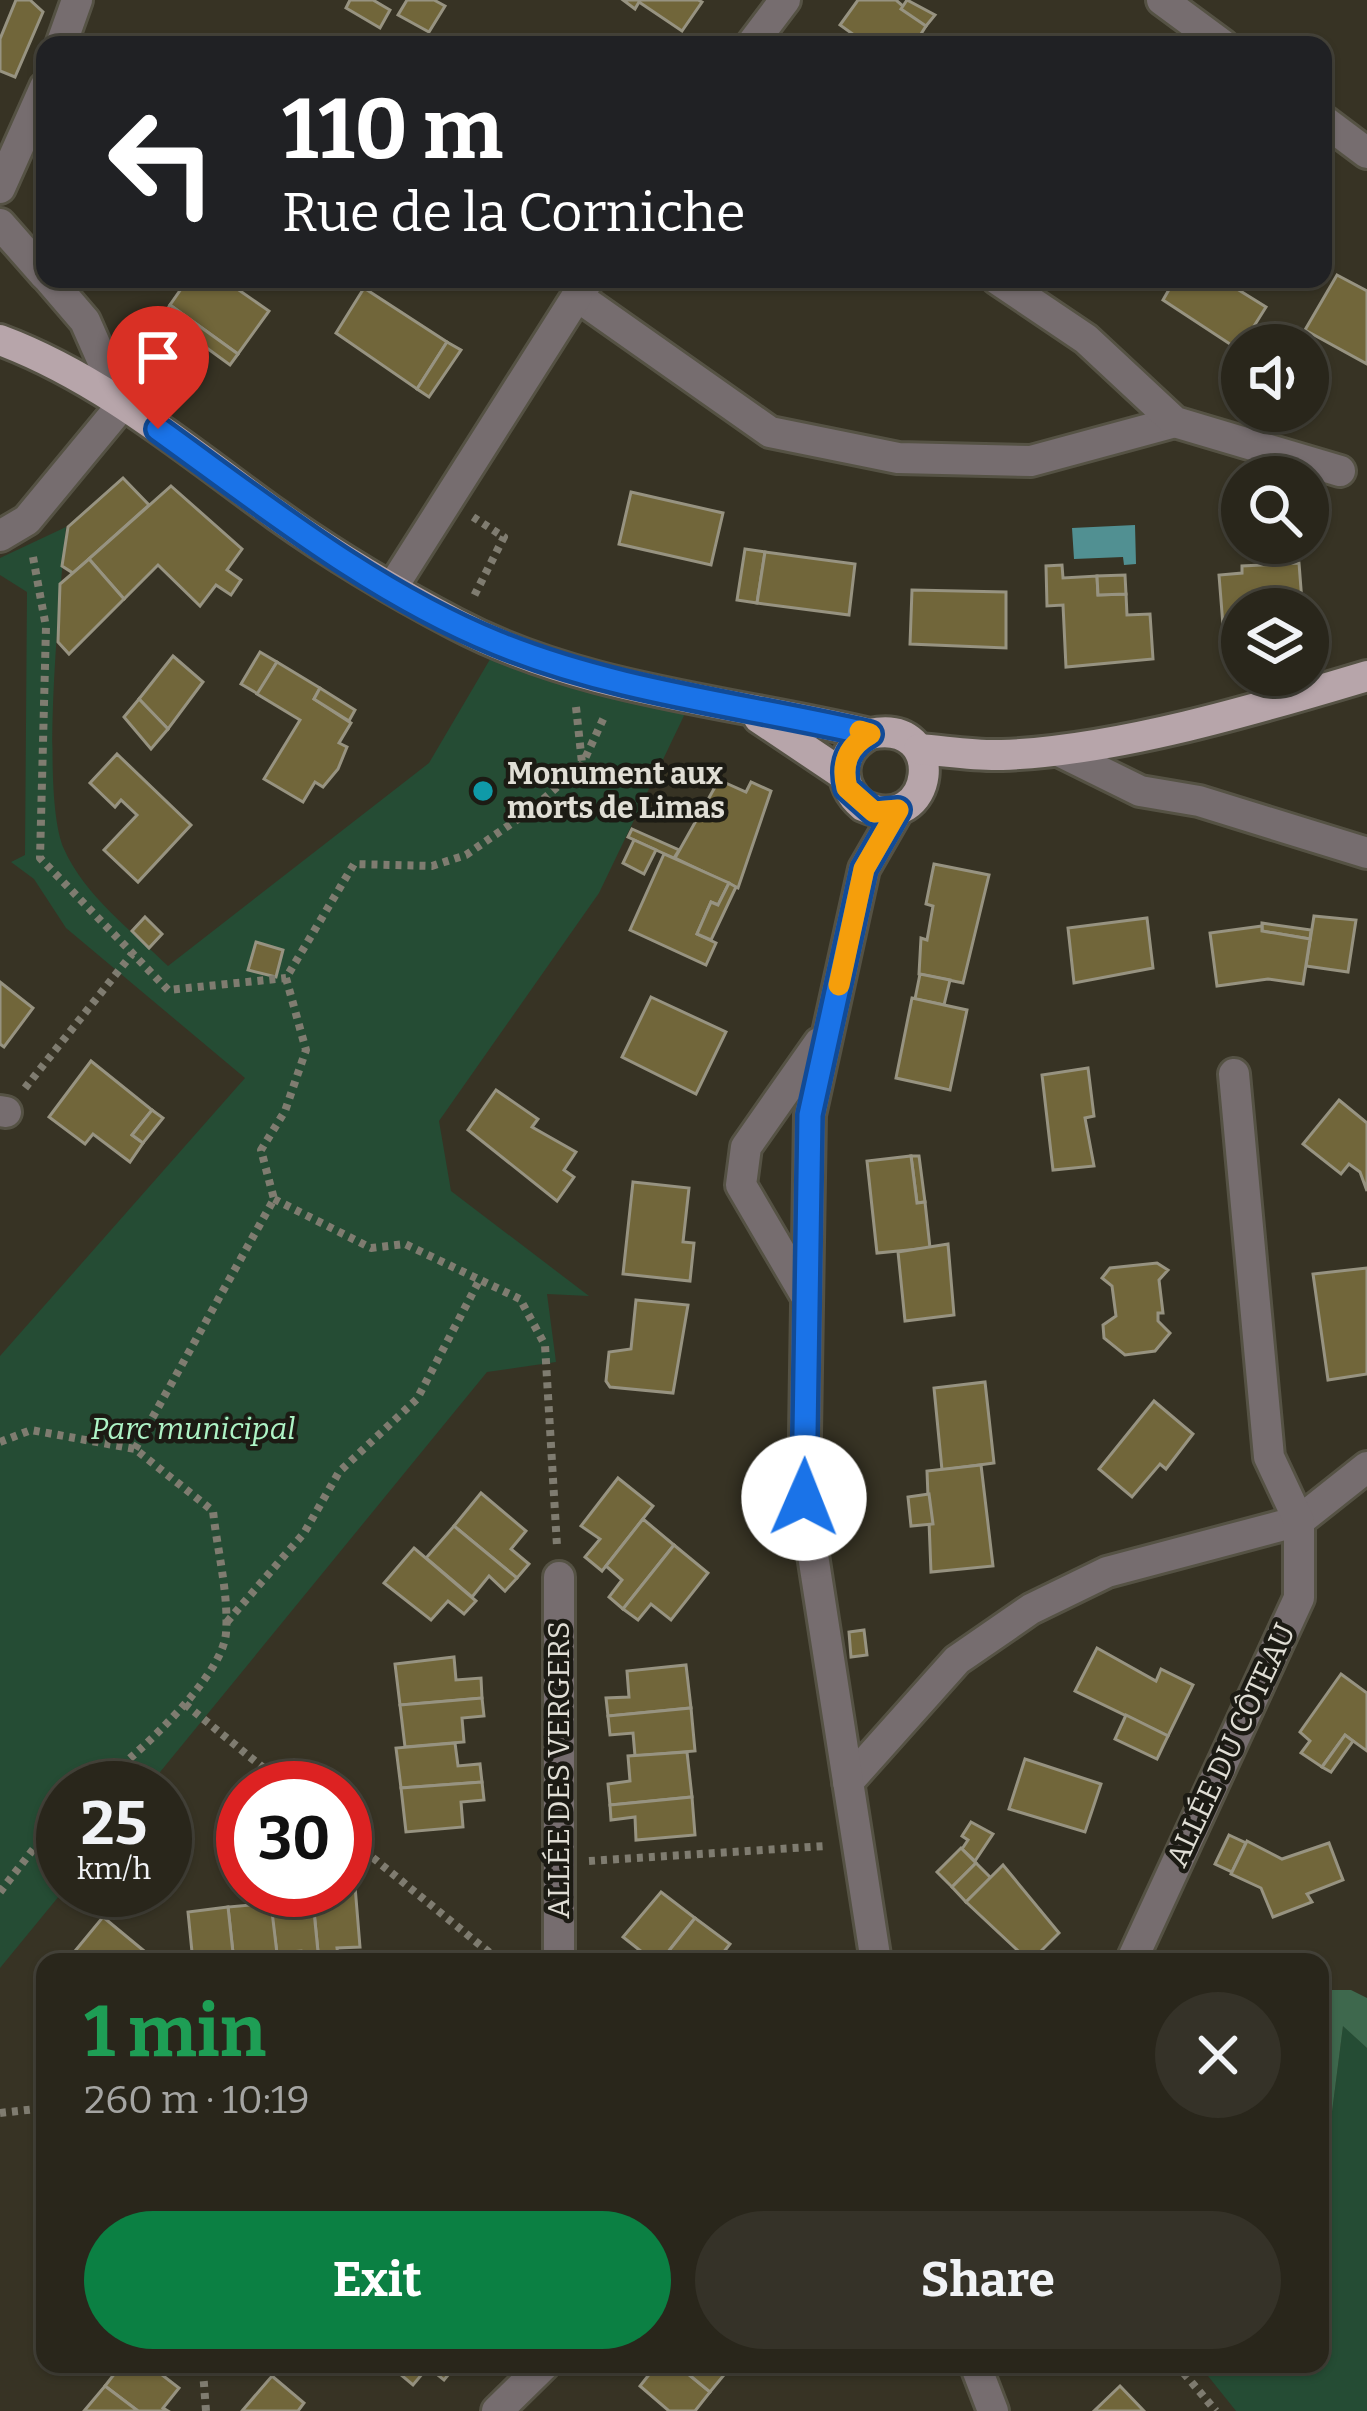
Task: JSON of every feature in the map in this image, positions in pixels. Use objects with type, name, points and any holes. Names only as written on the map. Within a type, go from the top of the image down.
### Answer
[{"type":"main road","points":[[0,340],[37,353],[122,405],[283,520],[459,626],[620,683],[870,734],[897,732],[919,749],[998,756],[1059,751],[1286,700],[1367,676]]},
{"type":"main road","points":[[748,711],[849,787],[874,812],[898,810],[921,788],[998,756]]},
{"type":"main road","points":[[849,787],[850,750],[870,734]]},
{"type":"main road","points":[[919,749],[925,775],[921,788]]},
{"type":"street","points":[[64,36],[77,0]]},
{"type":"street","points":[[758,36],[785,0]]},
{"type":"street","points":[[1162,0],[1211,36]]},
{"type":"street","points":[[0,188],[36,107]]},
{"type":"street","points":[[1332,127],[1367,153]]},
{"type":"street","points":[[0,224],[36,265]]},
{"type":"street","points":[[13,528],[122,405],[86,321],[57,288]]},
{"type":"street","points":[[392,588],[583,288],[770,432],[898,458],[1031,461],[1175,422]]},
{"type":"street","points":[[1010,288],[1086,339],[1175,422],[1340,471]]},
{"type":"street","points":[[1059,751],[1140,791],[1198,801],[1367,853]]},
{"type":"street","points":[[849,787],[864,869]]},
{"type":"street","points":[[875,1953],[804,1498],[810,1115],[864,869],[898,810]]},
{"type":"street","points":[[807,1299],[741,1185],[746,1147],[829,1028]]},
{"type":"street","name":"ALLÉE DU CÔTEAU","points":[[1135,1953],[1299,1598],[1300,1522],[1269,1457],[1234,1074]]},
{"type":"street","points":[[848,1782],[957,1660],[1031,1609],[1107,1573],[1300,1522],[1367,1467]]},
{"type":"street","name":"ALLÉE DES VERGERS","points":[[559,1577],[559,1953]]},
{"type":"street","points":[[497,2411],[536,2373]]},
{"type":"street","points":[[978,2373],[993,2411]]},
{"type":"path","points":[[446,499],[504,537],[459,626]]},
{"type":"path","points":[[13,528],[46,627],[40,858],[168,990],[286,978]]},
{"type":"path","points":[[582,764],[574,713],[584,671]]},
{"type":"path","points":[[135,1449],[274,1199],[260,1150],[285,1111],[306,1050],[286,978],[353,864],[432,866],[466,855],[531,810],[582,764],[620,683]]},
{"type":"path","points":[[9,1106],[132,953]]},
{"type":"path","points":[[274,1199],[370,1248],[405,1244],[520,1299],[545,1345],[559,1577]]},
{"type":"path","points":[[225,1624],[304,1534],[339,1472],[417,1399],[480,1279]]},
{"type":"path","points":[[0,1442],[31,1430],[135,1449],[213,1510],[226,1637],[185,1704],[130,1761]]},
{"type":"path","points":[[185,1704],[255,1761]]},
{"type":"path","points":[[559,1861],[644,1862],[857,1842]]},
{"type":"path","points":[[0,1892],[36,1846]]},
{"type":"path","points":[[372,1857],[490,1953]]},
{"type":"path","points":[[0,2113],[36,2109]]},
{"type":"path","points":[[203,2373],[206,2411]]},
{"type":"path","points":[[1184,2373],[1216,2411]]},
{"type":"green space","name":"Parc municipal","points":[[66,527],[54,693],[57,823],[64,849],[84,882],[168,966],[429,763],[499,644],[692,699],[599,893],[439,1121],[451,1191],[589,1296],[547,1294],[556,1362],[487,1372],[169,1761],[36,1761],[36,1917],[42,1917],[0,1968],[0,1356],[245,1078],[66,928],[34,879],[11,862],[25,855],[27,592],[0,575],[0,558]]},
{"type":"green space","points":[[1329,1990],[1351,1990],[1367,1998],[1367,2048],[1343,2026],[1329,2135]]},
{"type":"green space","points":[[1343,2025],[1367,2048],[1367,2411],[1236,2411],[1206,2373],[1329,2373],[1329,2135]]},
{"type":"water","points":[[1135,525],[1136,564],[1124,565],[1123,557],[1074,559],[1072,528]]},
{"type":"building","points":[[16,0],[30,0],[43,12],[15,77],[0,71],[0,39]]},
{"type":"building","points":[[350,0],[373,0],[390,10],[380,28],[346,8]]},
{"type":"building","points":[[407,0],[434,0],[445,6],[429,32],[398,15]]},
{"type":"building","points":[[623,0],[702,2],[682,31],[639,2],[635,9]]},
{"type":"building","points":[[858,0],[896,0],[926,26],[920,36],[855,36],[840,25]]},
{"type":"building","points":[[907,0],[935,15],[926,26],[901,9]]},
{"type":"building","points":[[1337,275],[1367,291],[1367,364],[1329,343],[1329,324],[1308,324]]},
{"type":"building","points":[[182,288],[236,288],[269,311],[238,354],[170,305]]},
{"type":"building","points":[[364,288],[447,342],[417,389],[336,333]]},
{"type":"building","points":[[1170,288],[1235,288],[1266,307],[1255,324],[1221,324],[1221,338],[1163,300]]},
{"type":"building","points":[[170,305],[238,354],[230,365],[163,316]]},
{"type":"building","points":[[447,342],[461,350],[429,397],[417,389]]},
{"type":"building","points":[[123,478],[149,505],[73,573],[62,566],[68,527]]},
{"type":"building","points":[[171,486],[242,549],[227,570],[241,580],[231,595],[216,585],[200,606],[158,565],[124,599],[89,559]]},
{"type":"building","points":[[631,492],[723,513],[711,565],[619,544]]},
{"type":"building","points":[[745,549],[765,552],[757,603],[737,600]]},
{"type":"building","points":[[765,552],[855,564],[849,615],[757,603]]},
{"type":"building","points":[[89,559],[124,599],[69,654],[58,642],[60,584]]},
{"type":"building","points":[[1299,564],[1301,588],[1221,588],[1221,600],[1219,575],[1242,573],[1242,566]]},
{"type":"building","points":[[1062,565],[1063,578],[1097,576],[1098,595],[1126,594],[1127,615],[1150,614],[1153,659],[1066,667],[1063,605],[1047,606],[1046,566]]},
{"type":"building","points":[[1125,575],[1126,594],[1098,595],[1097,576]]},
{"type":"building","points":[[912,590],[1006,592],[1006,648],[910,644]]},
{"type":"building","points":[[260,652],[277,662],[258,694],[241,684]]},
{"type":"building","points":[[173,656],[203,682],[168,729],[139,699]]},
{"type":"building","points":[[277,662],[320,688],[314,699],[351,723],[339,743],[347,747],[338,769],[323,787],[315,782],[303,802],[264,779],[300,720],[257,694]]},
{"type":"building","points":[[320,688],[355,710],[349,721],[314,699]]},
{"type":"building","points":[[139,699],[168,729],[151,749],[124,717]]},
{"type":"building","points":[[117,754],[191,825],[138,882],[104,850],[137,815],[121,800],[115,807],[90,783]]},
{"type":"building","points":[[719,780],[746,792],[751,782],[771,791],[738,888],[675,858]]},
{"type":"building","points":[[632,829],[679,850],[674,858],[656,850],[628,837]]},
{"type":"building","points":[[634,840],[656,850],[644,874],[623,863]]},
{"type":"building","points":[[664,854],[729,883],[718,905],[711,902],[697,934],[716,943],[706,965],[630,930]]},
{"type":"building","points":[[934,864],[989,875],[963,983],[919,974],[921,938],[927,940],[933,906],[926,904]]},
{"type":"building","points":[[729,883],[736,887],[711,940],[697,934],[711,902],[718,905]]},
{"type":"building","points":[[1314,916],[1356,920],[1348,972],[1306,966]]},
{"type":"building","points":[[145,917],[162,934],[149,948],[132,931]]},
{"type":"building","points":[[1147,918],[1153,968],[1074,983],[1068,928]]},
{"type":"building","points":[[1262,923],[1311,930],[1310,939],[1262,931]]},
{"type":"building","points":[[1262,926],[1262,931],[1310,939],[1303,984],[1268,979],[1217,986],[1210,933]]},
{"type":"building","points":[[256,942],[283,950],[276,977],[248,970]]},
{"type":"building","points":[[920,974],[950,980],[944,1005],[915,999]]},
{"type":"building","points":[[0,982],[33,1008],[4,1047],[0,1044]]},
{"type":"building","points":[[651,997],[726,1032],[696,1094],[622,1057]]},
{"type":"building","points":[[912,998],[967,1010],[950,1090],[896,1078]]},
{"type":"building","points":[[91,1061],[152,1110],[132,1135],[143,1143],[130,1162],[93,1134],[85,1144],[49,1117]]},
{"type":"building","points":[[1088,1068],[1094,1116],[1085,1118],[1094,1166],[1053,1170],[1042,1075]]},
{"type":"building","points":[[496,1090],[538,1119],[532,1127],[576,1152],[564,1170],[574,1177],[557,1201],[468,1130]]},
{"type":"building","points":[[1339,1100],[1367,1123],[1367,1191],[1360,1172],[1349,1164],[1341,1174],[1303,1144]]},
{"type":"building","points":[[152,1110],[163,1118],[143,1143],[132,1135]]},
{"type":"building","points":[[911,1156],[919,1156],[925,1202],[917,1203]]},
{"type":"building","points":[[911,1156],[917,1203],[925,1202],[930,1248],[877,1253],[867,1161]]},
{"type":"building","points":[[633,1182],[689,1188],[683,1242],[694,1243],[690,1281],[623,1274]]},
{"type":"building","points":[[948,1244],[954,1315],[905,1321],[898,1252]]},
{"type":"building","points":[[1157,1263],[1168,1270],[1159,1280],[1163,1313],[1158,1313],[1158,1321],[1170,1333],[1155,1351],[1125,1355],[1104,1338],[1103,1325],[1116,1316],[1112,1286],[1102,1278],[1110,1268]]},
{"type":"building","points":[[1367,1268],[1367,1374],[1328,1380],[1313,1274]]},
{"type":"building","points":[[636,1300],[688,1305],[673,1393],[610,1387],[606,1381],[609,1352],[631,1349]]},
{"type":"building","points":[[985,1382],[994,1463],[942,1470],[934,1388]]},
{"type":"building","points":[[1154,1401],[1193,1434],[1166,1469],[1160,1464],[1132,1497],[1099,1469]]},
{"type":"building","points":[[981,1465],[993,1566],[931,1572],[927,1471]]},
{"type":"building","points":[[618,1478],[653,1506],[602,1571],[585,1557],[600,1539],[581,1526]]},
{"type":"building","points":[[481,1493],[526,1531],[511,1549],[529,1564],[517,1578],[454,1526]]},
{"type":"building","points":[[929,1494],[933,1524],[911,1526],[908,1497]]},
{"type":"building","points":[[643,1519],[674,1545],[623,1609],[609,1597],[622,1580],[606,1566]]},
{"type":"building","points":[[454,1526],[517,1578],[505,1591],[489,1576],[472,1597],[426,1558]]},
{"type":"building","points":[[674,1545],[708,1573],[671,1620],[651,1604],[638,1620],[623,1609]]},
{"type":"building","points":[[414,1548],[476,1601],[464,1614],[448,1601],[431,1620],[384,1583]]},
{"type":"building","points":[[864,1630],[867,1655],[851,1657],[849,1632]]},
{"type":"building","points":[[1097,1648],[1156,1681],[1161,1669],[1193,1685],[1168,1736],[1075,1691]]},
{"type":"building","points":[[454,1657],[456,1680],[481,1678],[482,1698],[400,1705],[395,1664]]},
{"type":"building","points":[[686,1665],[691,1708],[608,1716],[606,1698],[629,1697],[627,1671]]},
{"type":"building","points":[[1341,1674],[1367,1693],[1367,1751],[1345,1735],[1322,1767],[1301,1753],[1310,1741],[1300,1732]]},
{"type":"building","points":[[482,1698],[484,1716],[462,1718],[464,1742],[405,1747],[400,1705]]},
{"type":"building","points":[[691,1708],[695,1751],[635,1756],[633,1733],[610,1735],[608,1716]]},
{"type":"building","points":[[1126,1715],[1168,1736],[1157,1759],[1115,1739]]},
{"type":"building","points":[[1345,1735],[1353,1741],[1331,1772],[1322,1767]]},
{"type":"building","points":[[455,1743],[458,1766],[480,1764],[482,1782],[401,1788],[396,1748]]},
{"type":"building","points":[[687,1752],[692,1797],[610,1805],[608,1784],[630,1781],[628,1756]]},
{"type":"building","points":[[1025,1759],[1101,1784],[1085,1832],[1009,1809]]},
{"type":"building","points":[[482,1782],[484,1800],[461,1802],[463,1827],[406,1832],[401,1788]]},
{"type":"building","points":[[692,1797],[695,1835],[636,1840],[635,1817],[611,1820],[610,1805]]},
{"type":"building","points":[[971,1822],[993,1834],[975,1861],[962,1849],[968,1840],[962,1836]]},
{"type":"building","points":[[1229,1835],[1246,1843],[1232,1872],[1215,1864]]},
{"type":"building","points":[[1247,1841],[1282,1859],[1329,1843],[1343,1880],[1307,1894],[1312,1902],[1273,1917],[1261,1888],[1231,1874]]},
{"type":"building","points":[[961,1848],[976,1863],[952,1887],[937,1872]]},
{"type":"building","points":[[976,1863],[991,1878],[966,1902],[952,1887]]},
{"type":"building","points":[[1003,1865],[1059,1933],[1039,1953],[1020,1953],[966,1902]]},
{"type":"building","points":[[661,1892],[695,1918],[667,1953],[641,1953],[623,1937]]},
{"type":"building","points":[[216,1908],[216,1917],[229,1917],[233,1953],[192,1953],[192,1912]]},
{"type":"building","points":[[103,1917],[147,1953],[78,1953]]},
{"type":"building","points":[[229,1917],[273,1917],[277,1953],[233,1953]]},
{"type":"building","points":[[272,1917],[315,1917],[318,1953],[277,1953]]},
{"type":"building","points":[[315,1917],[358,1917],[360,1947],[318,1953]]},
{"type":"building","points":[[695,1918],[730,1944],[723,1953],[667,1953]]},
{"type":"building","points":[[115,2373],[160,2373],[179,2388],[163,2408],[168,2411],[138,2411],[105,2386]]},
{"type":"building","points":[[399,2373],[423,2373],[413,2385]]},
{"type":"building","points":[[650,2373],[687,2373],[710,2392],[695,2411],[669,2411],[640,2386]]},
{"type":"building","points":[[687,2373],[726,2373],[710,2392]]},
{"type":"building","points":[[272,2376],[304,2403],[298,2411],[242,2411]]},
{"type":"building","points":[[105,2386],[138,2411],[84,2411]]},
{"type":"building","points":[[1120,2386],[1144,2411],[1094,2411]]},
{"type":"slow traffic","points":[[839,985],[864,869],[898,810],[874,812],[847,788],[844,762],[858,740],[870,734],[860,731]]},
{"type":"place","name":"Monument aux morts de Limas","points":[[483,791]]},
{"type":"route","points":[[158,429],[283,520],[392,588],[500,644],[620,683],[870,734],[858,740],[844,762],[847,788],[874,812],[898,810],[864,869],[810,1115],[804,1498]]}]
